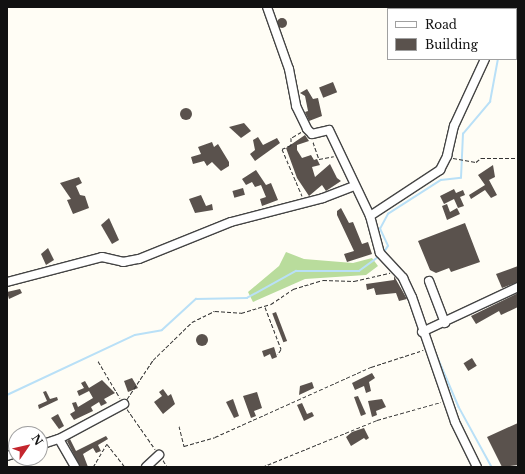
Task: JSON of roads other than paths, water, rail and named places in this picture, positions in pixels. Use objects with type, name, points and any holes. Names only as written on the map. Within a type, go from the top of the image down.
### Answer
[{"type":"street","points":[[267,7],[288,69],[296,106],[312,134],[329,130],[370,216],[382,256],[397,271],[412,296],[422,332],[447,400],[477,467]]},
{"type":"street","points":[[370,216],[440,170],[447,156],[454,126],[485,60]]},
{"type":"street","points":[[7,282],[102,256],[123,262],[139,259],[231,222],[355,186]]},
{"type":"street","points":[[429,281],[445,323]]},
{"type":"street","points":[[422,332],[445,323],[518,287]]},
{"type":"street","points":[[48,442],[59,439],[124,404]]},
{"type":"street","points":[[59,439],[75,467]]},
{"type":"street","points":[[146,467],[159,455]]},
{"type":"waterway","points":[[384,252],[388,246],[380,229],[388,214],[441,180],[461,178],[463,134],[490,102],[498,60]]},
{"type":"waterway","points":[[7,395],[135,335],[162,330],[196,299],[247,298],[296,271],[359,271],[380,256]]},
{"type":"waterway","points":[[433,346],[459,407],[492,467]]}]
